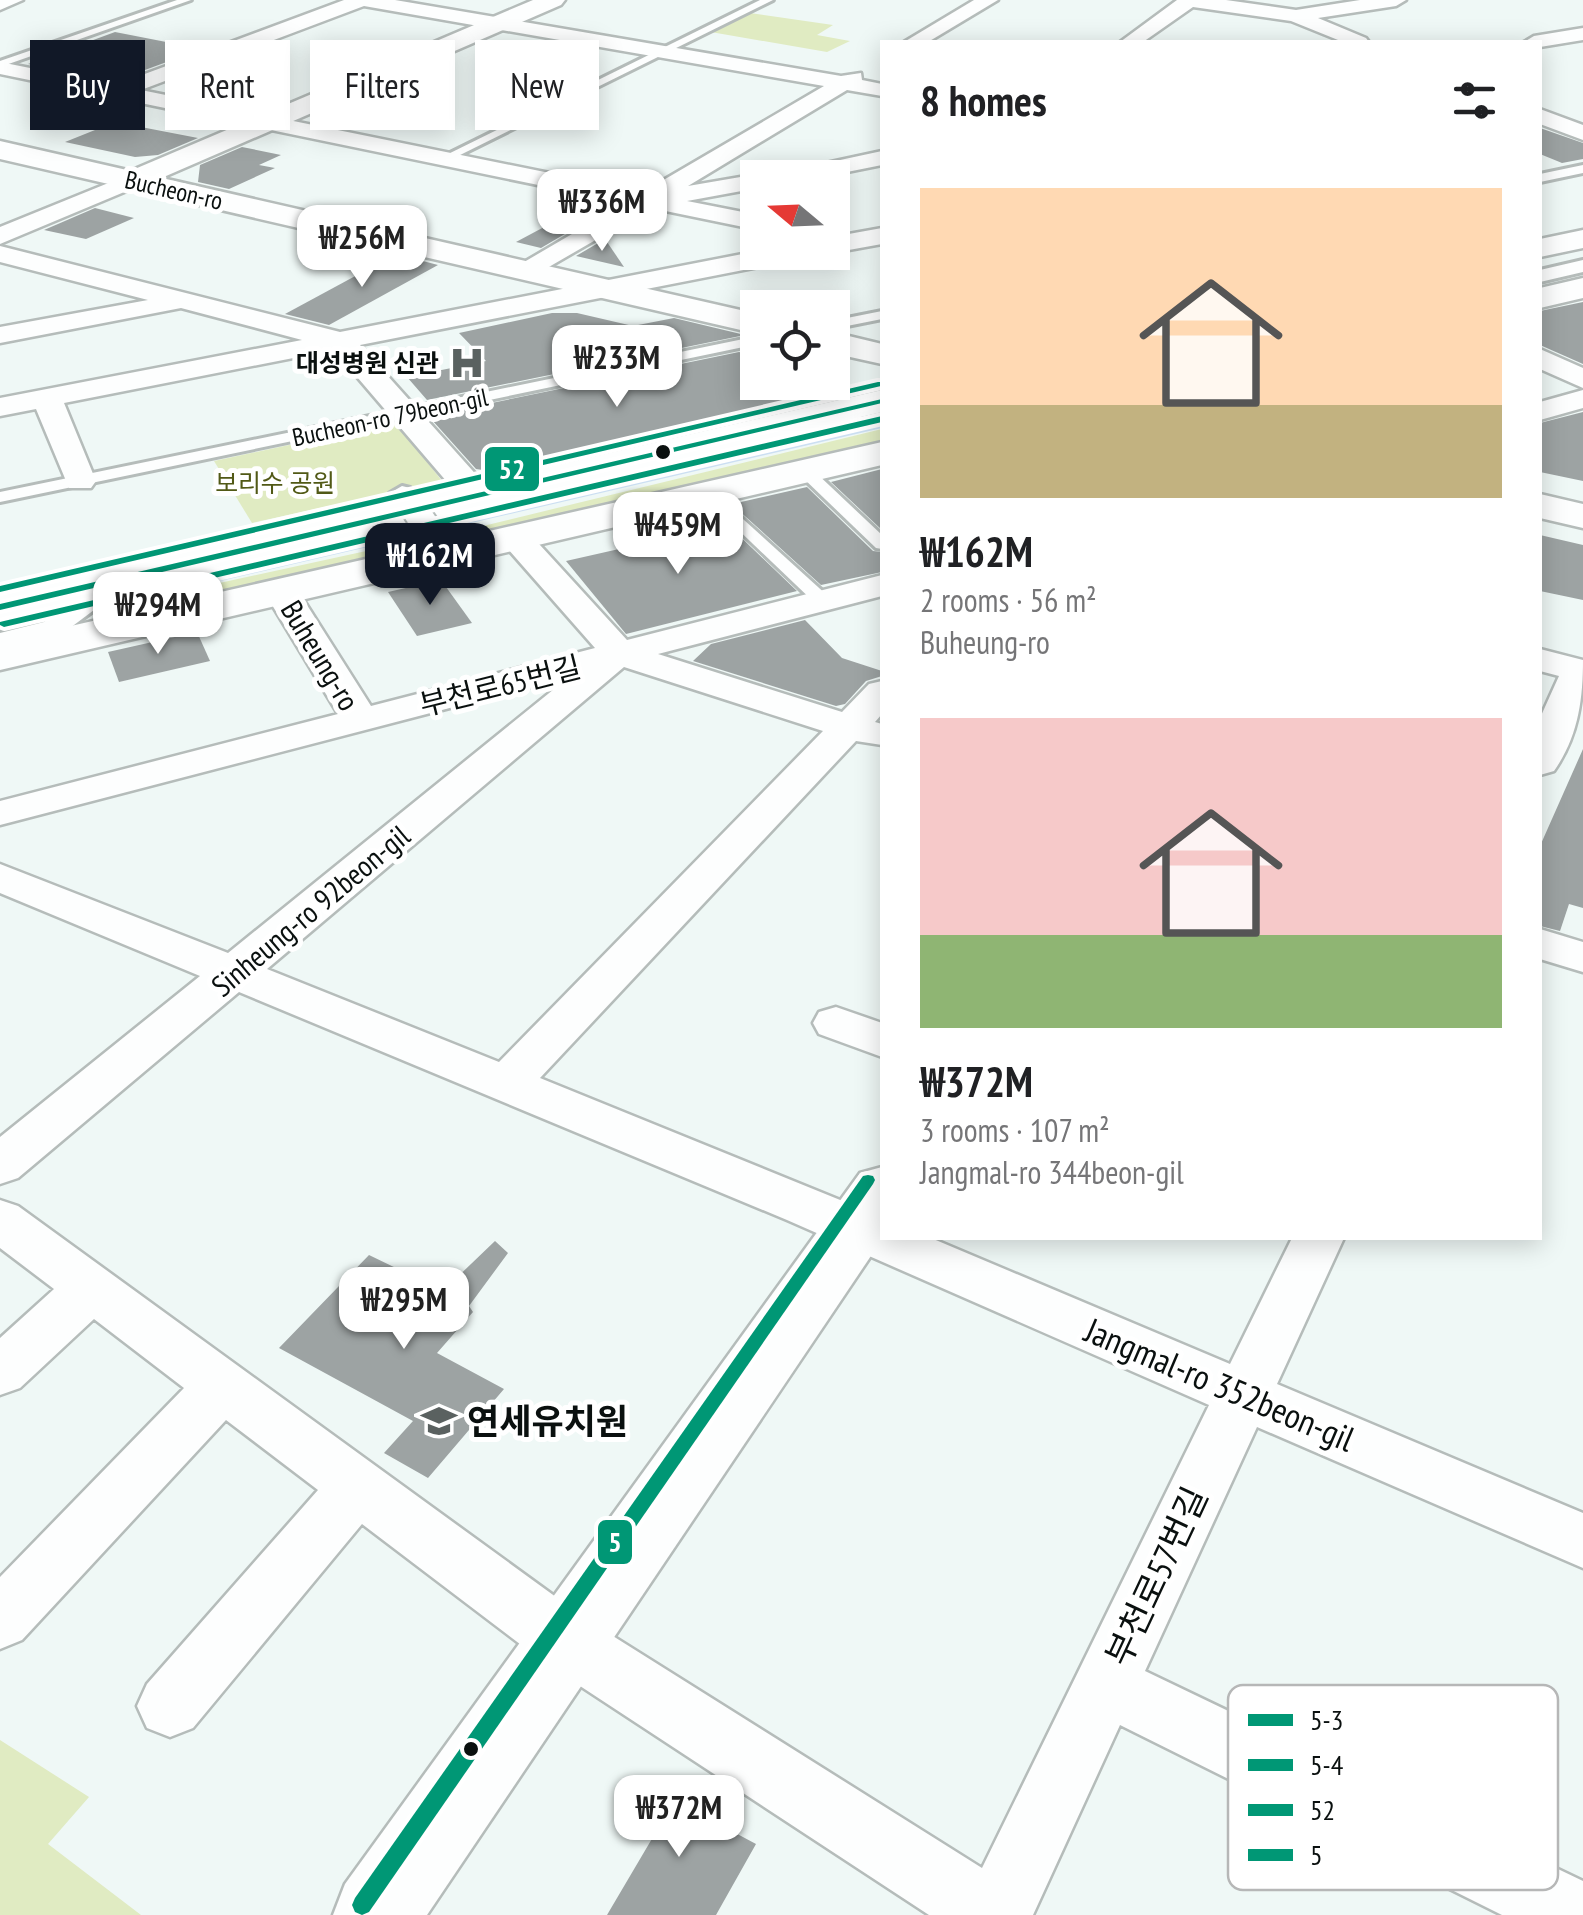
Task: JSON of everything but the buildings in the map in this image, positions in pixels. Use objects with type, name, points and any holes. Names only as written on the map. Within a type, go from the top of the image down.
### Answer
[{"type":"street","points":[[0,4],[13,0]]},
{"type":"street","points":[[145,81],[362,0],[880,90]]},
{"type":"street","points":[[290,113],[553,0]]},
{"type":"street","points":[[918,40],[988,0]]},
{"type":"street","points":[[1133,40],[1189,0],[1295,16],[1354,40]]},
{"type":"street","points":[[1295,16],[1396,0]]},
{"type":"street","points":[[1542,41],[1583,34]]},
{"type":"street","points":[[0,66],[30,73]]},
{"type":"street","points":[[528,270],[870,68]]},
{"type":"street","points":[[1542,112],[1569,104]]},
{"type":"street","points":[[1542,114],[1583,133]]},
{"type":"street","points":[[290,128],[740,219]]},
{"type":"street","points":[[0,236],[251,130]]},
{"type":"street","name":"Bucheon-ro","points":[[0,150],[740,320]]},
{"type":"street","points":[[850,164],[880,158]]},
{"type":"street","points":[[648,201],[740,184]]},
{"type":"street","points":[[850,240],[880,236]]},
{"type":"street","points":[[1542,248],[1583,239]]},
{"type":"street","points":[[0,254],[341,342],[408,413],[477,496]]},
{"type":"street","points":[[0,406],[740,262]]},
{"type":"street","points":[[1542,276],[1583,266]]},
{"type":"street","points":[[1542,298],[1583,288]]},
{"type":"street","points":[[0,335],[185,301]]},
{"type":"street","points":[[850,346],[880,354]]},
{"type":"street","points":[[1542,359],[1583,380]]},
{"type":"street","points":[[47,398],[80,481]]},
{"type":"street","points":[[1542,410],[1583,398]]},
{"type":"street","points":[[0,641],[54,628],[97,595],[880,406]]},
{"type":"street","name":"Buheung-ro","points":[[0,656],[281,590],[477,496],[880,406]]},
{"type":"street","name":"Buheung-ro","points":[[0,607],[424,523],[517,540],[880,455]]},
{"type":"street","points":[[1542,506],[1583,516]]},
{"type":"street","points":[[139,586],[200,566],[424,523]]},
{"type":"street","points":[[517,540],[620,654],[866,732]]},
{"type":"street","name":"부천로65번길","points":[[0,814],[880,586]]},
{"type":"street","name":"Buheung-ro","points":[[281,590],[361,721]]},
{"type":"street","name":"Sinheung-ro 92beon-gil","points":[[0,1165],[620,654]]},
{"type":"street","points":[[1542,661],[1582,671],[1542,759]]},
{"type":"street","points":[[507,1083],[866,732],[880,697]]},
{"type":"street","name":"Jangmal-ro 352beon-gil","points":[[0,876],[507,1083],[869,1209]]},
{"type":"street","points":[[1542,945],[1583,958]]},
{"type":"street","points":[[836,1023],[880,1040]]},
{"type":"street","points":[[376,1915],[869,1209]]},
{"type":"street","points":[[0,1220],[567,1642],[994,1915]]},
{"type":"street","name":"Jangmal-ro 352beon-gil","points":[[932,1240],[1242,1394],[1583,1541]]},
{"type":"street","name":"부천로57번길","points":[[994,1915],[1317,1240]]},
{"type":"street","points":[[0,1372],[92,1288]]},
{"type":"street","points":[[0,1620],[223,1386]]},
{"type":"street","points":[[170,1706],[358,1486]]},
{"type":"street","points":[[1105,1684],[1228,1741]]},
{"type":"street","points":[[1550,1890],[1576,1902]]},
{"type":"lane","points":[[0,66],[186,0]]},
{"type":"lane","points":[[444,159],[768,0]]},
{"type":"lane","points":[[1542,178],[1583,169]]},
{"type":"lane","points":[[850,321],[880,314]]},
{"type":"lane","name":"Bucheon-ro 79beon-gil","points":[[0,498],[740,344]]},
{"type":"lane","points":[[807,473],[880,542]]},
{"type":"lane","points":[[712,496],[823,601]]},
{"type":"green space","points":[[743,12],[833,25],[817,35],[850,41],[827,52],[705,31]]},
{"type":"green space","name":"보리수 공원","points":[[396,422],[442,481],[252,523],[214,461]]},
{"type":"green space","points":[[880,429],[880,440],[450,542],[446,535]]},
{"type":"green space","points":[[412,541],[419,548],[149,610],[142,600]]},
{"type":"green space","points":[[0,1740],[89,1797],[48,1844],[141,1915],[0,1915]]},
{"type":"water","points":[[880,418],[880,428],[0,632],[0,620]]},
{"type":"transit line","name":"52","points":[[0,589],[878,384]]},
{"type":"transit line","name":"5-3","points":[[0,607],[880,401]]},
{"type":"transit line","name":"5-4","points":[[4,624],[880,419]]},
{"type":"transit line","name":"5","points":[[362,1905],[868,1180]]},
{"type":"place","name":"대성병원 신관","points":[[467,363]]},
{"type":"place","name":"연세유치원","points":[[439,1421]]}]
